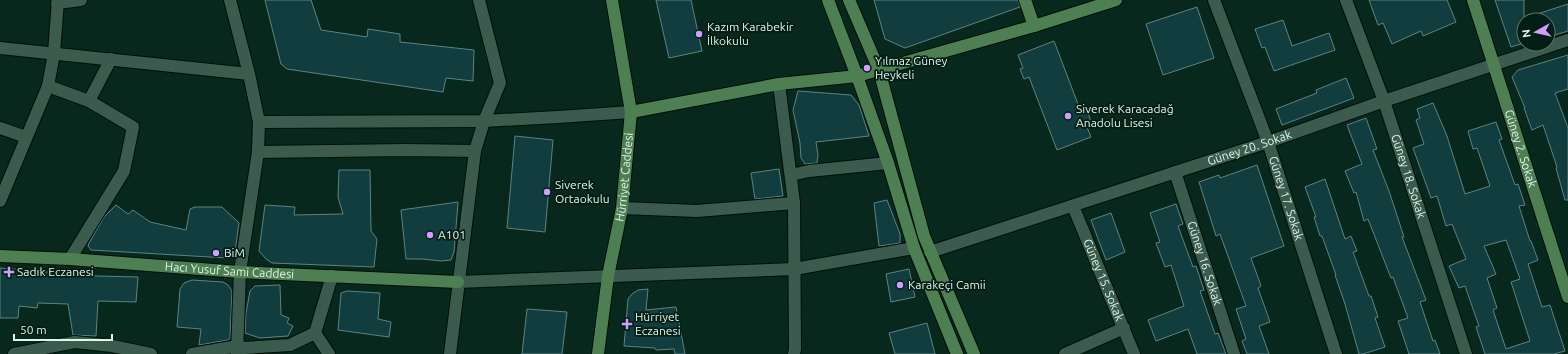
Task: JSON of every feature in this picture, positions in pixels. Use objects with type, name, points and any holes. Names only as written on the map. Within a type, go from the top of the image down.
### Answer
[{"type":"street","points":[[0,201],[48,86],[54,53],[57,2],[81,0]]},
{"type":"street","points":[[230,0],[249,74],[259,122],[258,152],[240,272],[237,350]]},
{"type":"street","points":[[450,354],[475,151],[484,121],[500,83],[479,0]]},
{"type":"street","name":"Hürriyet Caddesi","points":[[598,354],[608,276],[622,208],[631,112],[612,0]]},
{"type":"street","points":[[828,0],[858,76],[888,163],[914,248],[957,354]]},
{"type":"street","points":[[849,0],[879,70],[924,236],[974,354]]},
{"type":"street","points":[[1025,0],[1034,26]]},
{"type":"street","name":"Güney 17. Sokak","points":[[1214,0],[1268,142],[1336,354]]},
{"type":"street","name":"Güney 18. Sokak","points":[[1346,0],[1384,101],[1466,354]]},
{"type":"street","name":"Güney 2. Sokak","points":[[1473,0],[1568,297]]},
{"type":"street","points":[[259,122],[484,121],[631,112],[779,84],[858,76],[1034,26],[1108,1]]},
{"type":"street","name":"Güney 20. Sokak","points":[[930,252],[1268,142],[1384,101],[1568,40]]},
{"type":"street","points":[[0,48],[249,74]]},
{"type":"street","points":[[89,101],[111,59]]},
{"type":"street","points":[[779,84],[792,175],[794,203],[794,354]]},
{"type":"street","points":[[48,86],[89,101],[133,127],[124,171],[70,259]]},
{"type":"street","points":[[0,128],[26,137]]},
{"type":"street","points":[[258,152],[406,150],[475,151]]},
{"type":"street","points":[[792,175],[809,171],[888,163]]},
{"type":"street","name":"Güney 16. Sokak","points":[[1175,172],[1234,354]]},
{"type":"street","points":[[622,208],[697,211],[794,203]]},
{"type":"street","name":"Güney 15. Sokak","points":[[1073,206],[1134,354]]},
{"type":"street","points":[[458,282],[794,269],[914,248]]},
{"type":"street","name":"Hacı Yusuf Sami Caddesi","points":[[0,256],[70,259],[240,272],[458,282]]},
{"type":"street","points":[[192,354],[244,348],[290,345],[315,333],[332,276]]},
{"type":"street","points":[[1065,354],[1124,328]]},
{"type":"street","points":[[315,333],[329,354]]},
{"type":"street","points":[[14,354],[75,342],[112,346],[151,354]]},
{"type":"building","points":[[265,0],[311,0],[321,30],[367,37],[368,29],[400,34],[400,42],[474,50],[473,81],[446,78],[443,92],[287,69],[281,64]]},
{"type":"building","points":[[656,0],[691,0],[702,51],[669,58]]},
{"type":"building","points":[[874,0],[1018,0],[1020,7],[905,48],[885,39]]},
{"type":"building","points":[[1369,0],[1447,0],[1456,22],[1423,36],[1421,31],[1392,44],[1383,23],[1378,25]]},
{"type":"building","points":[[1495,0],[1524,0],[1524,12],[1516,12],[1516,45],[1511,47]]},
{"type":"building","points":[[1568,4],[1568,31],[1556,35],[1556,12],[1543,12]]},
{"type":"building","points":[[1197,7],[1214,58],[1163,75],[1146,24]]},
{"type":"building","points":[[1283,20],[1292,46],[1329,33],[1335,50],[1274,71],[1265,47],[1262,48],[1255,29]]},
{"type":"building","points":[[1054,41],[1081,112],[1087,110],[1092,125],[1087,127],[1091,137],[1057,150],[1029,77],[1024,79],[1020,69],[1023,68],[1018,55]]},
{"type":"building","points":[[1568,55],[1568,89],[1555,93],[1568,128],[1568,200],[1565,200],[1556,168],[1557,167],[1543,125],[1532,130],[1525,108],[1512,77],[1518,70]]},
{"type":"building","points":[[1346,78],[1354,98],[1282,125],[1276,109],[1317,93],[1316,90]]},
{"type":"building","points":[[798,91],[851,95],[859,105],[869,136],[816,142],[818,155],[817,163],[805,164],[801,158],[800,143],[793,110]]},
{"type":"building","points":[[1433,103],[1447,136],[1465,194],[1490,186],[1477,148],[1473,149],[1468,131],[1496,122],[1502,139],[1499,140],[1515,185],[1518,184],[1525,205],[1519,206],[1530,241],[1538,260],[1528,264],[1542,307],[1550,305],[1565,351],[1554,354],[1485,354],[1476,327],[1479,326],[1465,286],[1459,288],[1449,266],[1466,259],[1452,224],[1446,226],[1437,196],[1431,198],[1413,148],[1424,144],[1416,120],[1420,118],[1417,109]],"holes":[[[1506,240],[1520,279],[1511,282],[1530,341],[1506,349],[1493,310],[1497,308],[1487,278],[1496,274],[1484,246]]]},
{"type":"building","points":[[1366,118],[1377,149],[1373,150],[1389,191],[1404,237],[1402,237],[1426,300],[1420,302],[1433,341],[1435,340],[1440,354],[1409,354],[1398,321],[1408,318],[1393,277],[1391,278],[1368,219],[1364,221],[1356,192],[1354,193],[1345,171],[1362,164],[1347,125]]},
{"type":"building","points":[[515,136],[553,140],[545,232],[507,228]]},
{"type":"building","points":[[1257,165],[1284,246],[1251,258],[1261,286],[1258,288],[1270,322],[1259,326],[1269,354],[1247,354],[1242,341],[1246,339],[1236,309],[1246,306],[1220,234],[1216,236],[1199,182],[1219,175],[1220,178]]},
{"type":"building","points":[[779,169],[783,196],[755,199],[751,173]]},
{"type":"building","points":[[339,170],[370,170],[371,231],[377,239],[374,267],[272,263],[266,259],[259,251],[265,205],[295,207],[294,215],[343,214],[338,197]]},
{"type":"building","points":[[1325,179],[1345,239],[1351,236],[1357,251],[1353,252],[1369,296],[1371,296],[1378,317],[1375,318],[1385,347],[1363,354],[1359,354],[1336,275],[1322,236],[1320,236],[1314,217],[1316,217],[1305,187]]},
{"type":"building","points":[[887,200],[900,234],[900,243],[879,246],[874,203]]},
{"type":"building","points":[[458,202],[454,252],[451,260],[441,261],[406,259],[401,210]]},
{"type":"building","points":[[1176,204],[1183,224],[1178,226],[1193,267],[1196,266],[1204,290],[1200,291],[1215,334],[1218,333],[1226,354],[1197,354],[1188,329],[1156,341],[1148,320],[1184,306],[1171,265],[1165,267],[1156,243],[1160,242],[1150,213]]},
{"type":"building","points":[[116,205],[128,214],[133,210],[150,222],[186,230],[190,209],[195,207],[222,207],[239,223],[235,252],[227,258],[91,250],[88,246],[89,243],[104,217]]},
{"type":"building","points":[[1111,213],[1125,252],[1106,260],[1091,220]]},
{"type":"building","points":[[0,268],[59,273],[59,275],[138,277],[136,302],[98,301],[96,336],[73,335],[68,304],[38,303],[37,308],[19,306],[18,318],[0,318]]},
{"type":"building","name":"Karakeçi Camii","points":[[909,269],[915,297],[891,302],[886,274]]},
{"type":"building","points":[[192,280],[223,282],[228,285],[232,291],[230,338],[228,340],[199,345],[201,329],[177,327],[180,289],[184,283]]},
{"type":"building","points":[[280,285],[281,315],[289,318],[287,323],[293,326],[288,336],[260,338],[245,333],[246,313],[250,291],[255,286]]},
{"type":"building","points":[[648,289],[646,310],[676,307],[685,354],[675,354],[674,349],[656,350],[655,348],[624,346],[628,299],[638,290]]},
{"type":"building","points":[[347,291],[380,293],[378,319],[391,322],[389,337],[338,330],[341,293]]},
{"type":"building","points":[[527,309],[567,312],[562,354],[522,354]]},
{"type":"building","points":[[927,323],[935,354],[895,354],[889,333]]},
{"type":"place","name":"Kazım Karabekir İlkokulu","points":[[699,34]]},
{"type":"place","name":"Yılmaz Güney Heykeli","points":[[867,68]]},
{"type":"place","name":"Siverek Karacadağ Anadolu Lisesi","points":[[1068,116]]},
{"type":"place","name":"Siverek Ortaokulu","points":[[547,192]]},
{"type":"place","name":"A101","points":[[430,235]]},
{"type":"place","name":"BiM","points":[[216,253]]},
{"type":"place","name":"Sadık Eczanesi","points":[[9,272]]},
{"type":"place","name":"Karakeçi Camii","points":[[900,285]]},
{"type":"place","name":"Hürriyet Eczanesi","points":[[627,324]]}]
